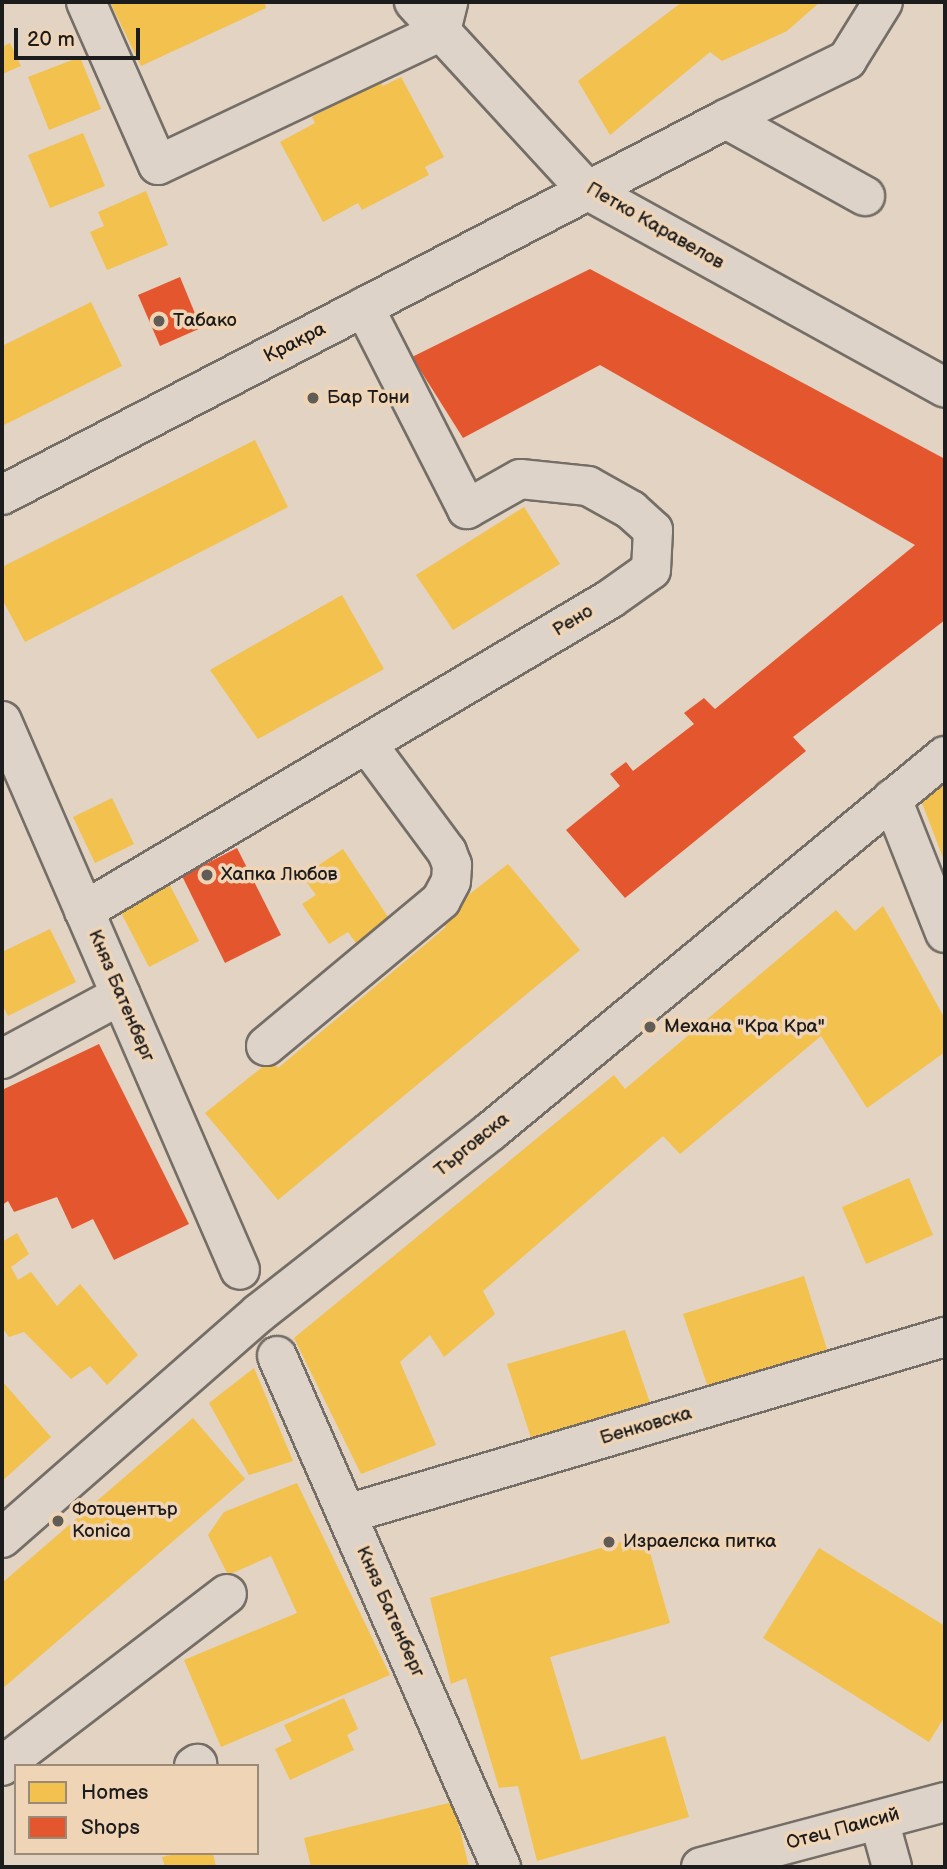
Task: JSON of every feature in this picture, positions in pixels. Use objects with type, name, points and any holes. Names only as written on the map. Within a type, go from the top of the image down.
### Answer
[{"type":"street","points":[[86,2],[158,165],[444,16]]},
{"type":"street","name":"Петко Каравелов","points":[[414,2],[444,16],[587,190],[945,388]]},
{"type":"street","name":"Кракра","points":[[2,495],[587,190],[847,60],[883,2]]},
{"type":"street","points":[[726,119],[865,195]]},
{"type":"street","name":"Рено","points":[[84,911],[610,599],[651,570],[653,530],[631,510],[588,486],[520,479],[467,509],[364,307]]},
{"type":"street","name":"Княз Батенберг","points":[[2,721],[240,1270]]},
{"type":"street","points":[[265,1046],[441,901],[451,881],[453,865],[447,852],[367,744]]},
{"type":"street","name":"Търговска","points":[[2,1538],[259,1313],[491,1131],[945,756]]},
{"type":"street","points":[[892,799],[945,933]]},
{"type":"street","points":[[2,1059],[121,995]]},
{"type":"street","name":"Бенковска","points":[[347,1514],[945,1337]]},
{"type":"street","name":"Княз Батенберг","points":[[277,1356],[501,1867]]},
{"type":"street","points":[[9,1764],[228,1594]]},
{"type":"street","name":"Отец Паисий","points":[[701,1867],[945,1802]]},
{"type":"street","points":[[879,1820],[892,1867]]},
{"type":"building: Homes","points":[[110,2],[264,2],[266,8],[141,66]]},
{"type":"building: Homes","points":[[682,2],[820,2],[787,31],[722,61],[710,52],[610,135],[578,81]]},
{"type":"building: Homes","points":[[10,43],[21,66],[2,74],[2,47]]},
{"type":"building: Homes","points":[[80,57],[101,109],[49,130],[28,77]]},
{"type":"building: Homes","points":[[401,77],[444,157],[425,167],[429,175],[362,210],[358,203],[323,222],[280,142],[315,123],[312,117],[380,81],[383,86]]},
{"type":"building: Homes","points":[[83,133],[105,186],[50,208],[28,155]]},
{"type":"building: Homes","points":[[146,191],[168,245],[107,270],[90,232],[104,226],[98,212]]},
{"type":"building: Homes","points":[[91,302],[122,366],[2,426],[2,346]]},
{"type":"building: Homes","points":[[255,440],[288,507],[25,642],[2,599],[2,567]]},
{"type":"building: Homes","points":[[524,507],[560,564],[453,630],[416,575]]},
{"type":"building: Homes","points":[[342,595],[384,669],[258,739],[210,670]]},
{"type":"building: Homes","points":[[945,778],[945,863],[919,795]]},
{"type":"building: Homes","points":[[112,798],[134,844],[95,863],[73,817]]},
{"type":"building: Homes","points":[[343,849],[390,920],[356,943],[348,932],[329,944],[302,904],[316,895],[302,876]]},
{"type":"building: Homes","points":[[508,864],[580,950],[278,1200],[205,1113],[271,1060],[278,1068],[446,927],[439,918]]},
{"type":"building: Homes","points":[[167,880],[199,941],[149,967],[117,905]]},
{"type":"building: Homes","points":[[883,906],[945,1019],[945,1052],[867,1108],[821,1036],[680,1154],[663,1136],[483,1291],[495,1314],[444,1357],[430,1335],[400,1362],[436,1445],[361,1474],[294,1338],[614,1075],[625,1089],[836,910],[855,931]]},
{"type":"building: Homes","points":[[50,929],[76,982],[8,1016],[2,1004],[2,952]]},
{"type":"building: Homes","points":[[909,1178],[933,1235],[866,1264],[842,1207]]},
{"type":"building: Homes","points":[[17,1233],[29,1254],[11,1267],[18,1280],[31,1272],[57,1306],[80,1284],[138,1355],[107,1385],[90,1366],[71,1379],[24,1332],[9,1337],[2,1328],[2,1242]]},
{"type":"building: Homes","points":[[804,1276],[830,1359],[711,1396],[683,1314]]},
{"type":"building: Homes","points":[[625,1330],[650,1403],[533,1444],[507,1364]]},
{"type":"building: Homes","points":[[254,1368],[293,1461],[249,1475],[209,1403]]},
{"type":"building: Homes","points":[[2,1381],[51,1437],[2,1481]]},
{"type":"building: Homes","points":[[193,1418],[245,1479],[2,1689],[2,1583]]},
{"type":"building: Homes","points":[[297,1483],[390,1675],[221,1747],[184,1660],[297,1613],[271,1556],[228,1575],[208,1535],[224,1512]]},
{"type":"building: Homes","points":[[645,1535],[670,1623],[550,1657],[581,1760],[665,1736],[689,1817],[537,1861],[518,1786],[499,1788],[466,1678],[451,1684],[430,1598]]},
{"type":"building: Homes","points":[[819,1548],[945,1626],[945,1716],[929,1742],[763,1638]]},
{"type":"building: Homes","points":[[344,1698],[358,1729],[347,1735],[354,1750],[290,1780],[275,1749],[292,1741],[284,1725]]},
{"type":"building: Homes","points":[[453,1802],[469,1867],[311,1867],[304,1838]]},
{"type":"building: Homes","points":[[213,1855],[216,1867],[165,1867],[162,1857]]},
{"type":"building: Shops","points":[[590,269],[945,459],[945,620],[793,737],[806,751],[625,898],[566,830],[620,786],[610,774],[626,762],[633,771],[694,724],[684,713],[704,698],[715,709],[915,545],[600,365],[463,438],[412,357]]},
{"type":"building: Shops","points":[[180,277],[201,328],[160,346],[138,295]]},
{"type":"building: Shops","points":[[237,848],[281,935],[225,963],[182,876]]},
{"type":"building: Shops","points":[[99,1044],[189,1224],[114,1260],[93,1219],[72,1229],[57,1197],[14,1212],[8,1201],[2,1205],[2,1090]]},
{"type":"place","name":"Табако","points":[[159,321]]},
{"type":"place","name":"Бар Тони","points":[[313,398]]},
{"type":"place","name":"Хапка Любов","points":[[207,875]]},
{"type":"place","name":"Механа \"Кра Кра\"","points":[[650,1027]]},
{"type":"place","name":"Фотоцентър Konica","points":[[58,1521]]},
{"type":"place","name":"Израелска питка","points":[[609,1542]]}]
